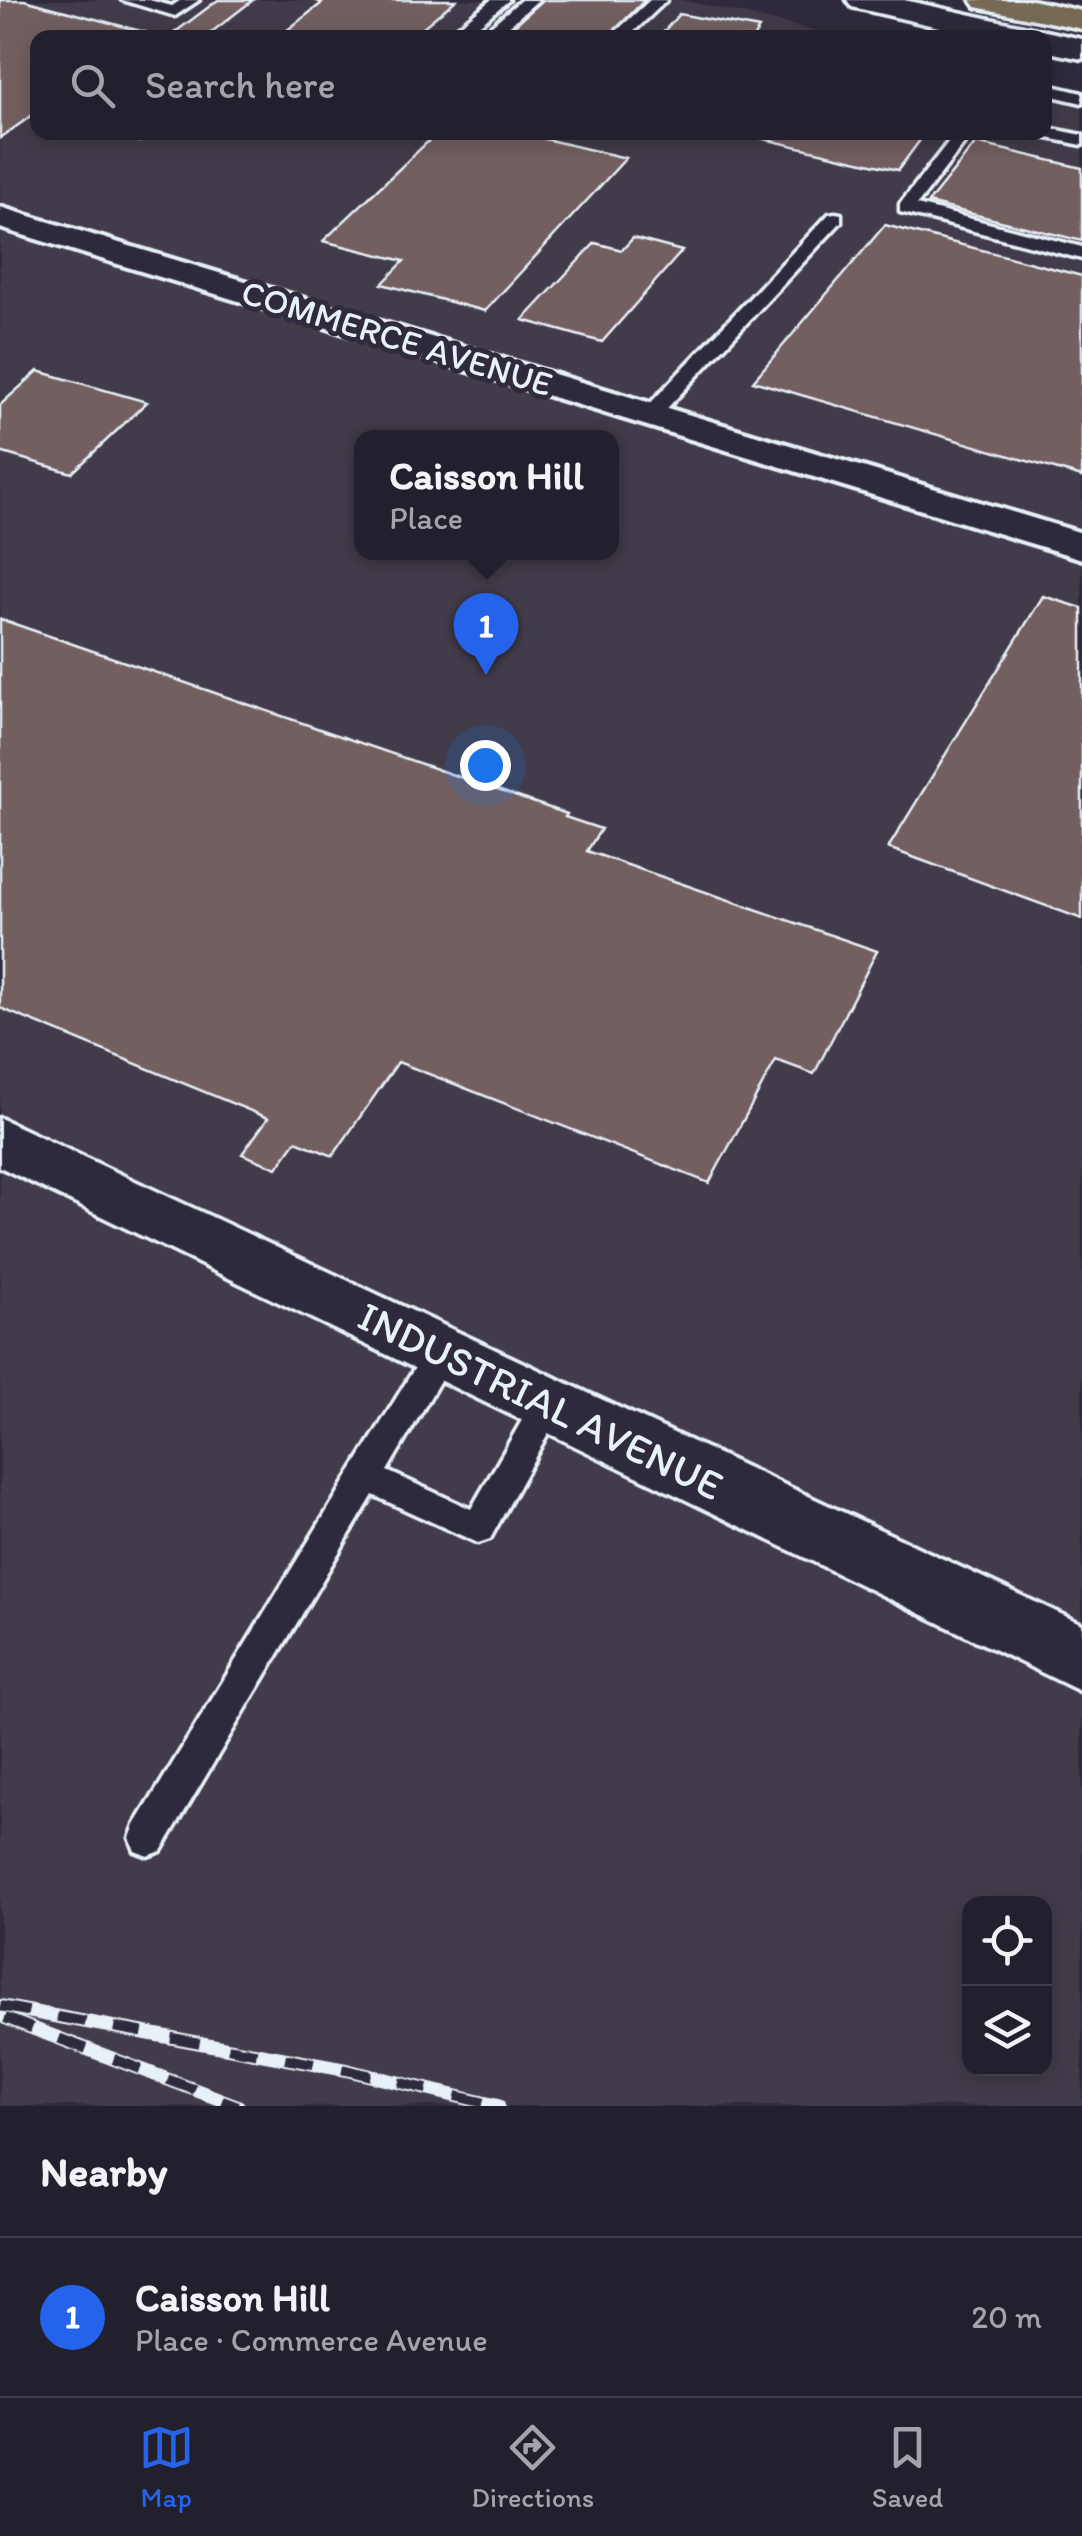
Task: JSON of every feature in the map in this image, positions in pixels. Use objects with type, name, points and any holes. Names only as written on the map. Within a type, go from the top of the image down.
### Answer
[{"type":"highway","points":[[986,0],[1082,20]]},
{"type":"street","points":[[862,0],[995,30]]},
{"type":"street","points":[[1052,43],[1082,49]]},
{"type":"street","name":"COMMERCE AVENUE","points":[[0,217],[1082,546]]},
{"type":"street","name":"INDUSTRIAL AVENUE","points":[[0,1142],[1082,1659]]},
{"type":"lane","points":[[130,0],[175,10],[191,0]]},
{"type":"lane","points":[[462,30],[501,0]]},
{"type":"lane","points":[[494,30],[530,0]]},
{"type":"lane","points":[[626,30],[660,0]]},
{"type":"lane","points":[[1052,91],[1082,98]]},
{"type":"lane","points":[[1052,134],[1082,140]]},
{"type":"lane","points":[[958,140],[906,208],[1082,254]]},
{"type":"lane","points":[[650,415],[835,218]]},
{"type":"lane","points":[[148,1838],[440,1352]]},
{"type":"lane","points":[[365,1476],[478,1528],[548,1404]]},
{"type":"shaded area","points":[[0,0],[682,0],[812,30],[30,30],[30,140],[1052,140],[1052,87],[1082,94],[1082,2106],[0,2106]]},
{"type":"building","points":[[0,0],[24,0],[137,30],[30,30],[30,117],[0,138]]},
{"type":"building","points":[[218,0],[253,0],[214,30],[178,30]]},
{"type":"building","points":[[315,0],[456,0],[420,30],[287,30],[322,3]]},
{"type":"building","points":[[543,0],[645,0],[615,30],[510,29]]},
{"type":"building","points":[[679,14],[759,29],[758,30],[665,30]]},
{"type":"building","points":[[430,140],[549,140],[626,158],[485,311],[382,284],[404,261],[323,241]]},
{"type":"building","points":[[769,140],[920,140],[898,170]]},
{"type":"building","points":[[976,143],[1082,168],[1082,241],[928,203]]},
{"type":"building","points":[[885,225],[1082,276],[1082,477],[753,381]]},
{"type":"building","points":[[633,238],[682,251],[602,342],[523,320],[595,243],[622,250]]},
{"type":"building","points":[[38,371],[147,402],[72,473],[0,452],[0,405]]},
{"type":"building","points":[[1043,596],[1082,608],[1082,919],[888,848]]},
{"type":"building","points":[[0,619],[567,814],[565,817],[601,829],[587,851],[877,951],[814,1074],[776,1060],[709,1183],[398,1062],[333,1156],[296,1141],[277,1168],[242,1154],[268,1118],[0,1008]]},
{"type":"railway","points":[[0,2006],[346,2070],[498,2106]]},
{"type":"railway","points":[[5,2018],[238,2106]]},
{"type":"place","name":"Caisson Hill","points":[[486,675]]}]
